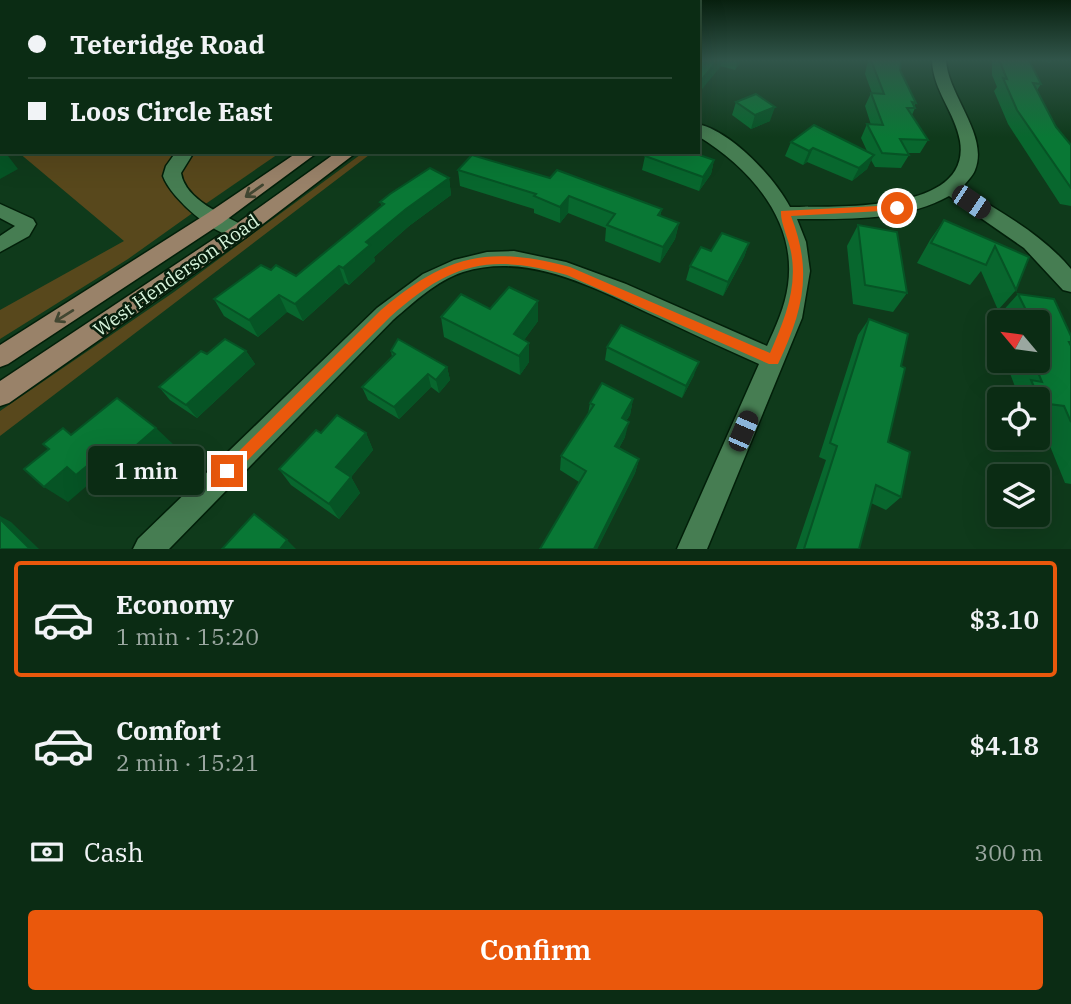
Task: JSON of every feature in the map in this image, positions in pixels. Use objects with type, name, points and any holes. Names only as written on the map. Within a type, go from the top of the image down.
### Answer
[{"type":"main road","name":"West Henderson Road","points":[[0,357],[215,218],[307,154]]},
{"type":"main road","name":"West Henderson Road","points":[[0,395],[239,232],[346,154]]},
{"type":"street","points":[[785,213],[897,208],[925,202],[951,189],[966,172],[970,147],[967,134],[943,86]]},
{"type":"street","points":[[692,549],[791,318],[798,291],[799,264],[794,236],[785,213],[760,178],[744,160],[700,130]]},
{"type":"street","points":[[184,154],[174,167],[172,176],[180,191],[215,218],[239,232]]},
{"type":"street","points":[[951,189],[1031,242],[1053,261],[1071,284]]},
{"type":"street","points":[[0,210],[26,224],[22,231],[0,245]]},
{"type":"street","points":[[148,549],[385,314],[437,275],[462,264],[512,260],[537,262],[570,271],[774,360]]},
{"type":"shaded area","points":[[20,154],[181,154],[172,190],[181,203],[194,212],[128,259],[0,339],[0,310],[124,241]]},
{"type":"shaded area","points":[[190,154],[278,154],[204,205],[189,193],[182,182],[182,169]]},
{"type":"shaded area","points":[[361,154],[370,154],[0,436],[0,411],[174,292]]},
{"type":"building","points":[[881,86],[908,86],[916,103],[912,102],[915,108],[907,108],[928,140],[900,139],[909,155],[882,153],[867,124],[883,125],[871,93],[884,94]]},
{"type":"building","points":[[1006,86],[1034,86],[1056,127],[1071,145],[1071,188],[1017,110]]},
{"type":"building","points":[[756,94],[775,107],[755,115],[736,102]]},
{"type":"building","points":[[814,125],[874,155],[859,168],[813,148],[809,151],[791,142]]},
{"type":"building","points":[[697,154],[714,160],[703,177],[645,156]]},
{"type":"building","points":[[472,155],[550,178],[557,170],[662,209],[658,215],[679,223],[663,247],[607,225],[615,214],[569,196],[560,207],[534,196],[536,194],[458,170]]},
{"type":"building","points":[[430,168],[449,178],[406,209],[366,242],[370,245],[343,268],[339,266],[295,304],[279,295],[249,320],[214,299],[261,265],[271,270],[276,265],[296,276],[384,204],[380,202]]},
{"type":"building","points":[[944,220],[1029,257],[1016,290],[995,246],[986,265],[931,243]]},
{"type":"building","points":[[858,225],[897,232],[907,293],[865,285]]},
{"type":"building","points":[[722,233],[749,243],[728,282],[690,266],[701,247],[711,251]]},
{"type":"building","points":[[509,287],[538,301],[514,334],[529,343],[519,356],[441,317],[461,294],[490,309]]},
{"type":"building","points":[[1018,294],[1054,299],[1071,336],[1071,422],[1064,406],[1050,404],[1050,387],[1034,387],[1031,380],[1042,382],[1038,373],[1050,373],[1050,310],[1026,310]]},
{"type":"building","points":[[869,319],[908,334],[901,366],[905,368],[888,442],[910,452],[901,497],[876,485],[859,549],[804,549],[837,446],[830,443]]},
{"type":"building","points":[[621,325],[699,362],[686,386],[607,347]]},
{"type":"building","points":[[225,339],[246,351],[186,405],[159,387],[201,351],[207,354]]},
{"type":"building","points":[[398,339],[447,367],[436,380],[428,374],[394,407],[362,387],[395,354],[391,351]]},
{"type":"building","points":[[602,383],[633,399],[622,418],[629,422],[615,446],[639,459],[594,549],[540,549],[586,471],[561,456],[594,405],[590,403]]},
{"type":"building","points":[[117,398],[156,428],[124,456],[111,446],[76,475],[67,467],[44,487],[24,469],[49,449],[43,444],[63,428],[71,435]]},
{"type":"building","points":[[337,415],[366,433],[336,467],[351,477],[329,504],[279,469],[316,430],[321,433]]},
{"type":"building","points":[[254,514],[287,540],[280,549],[222,549]]},
{"type":"building","points":[[0,519],[30,549],[0,549]]},
{"type":"route","points":[[227,471],[385,314],[437,275],[462,264],[512,260],[537,262],[570,271],[774,360],[791,318],[798,291],[799,264],[794,236],[785,213],[897,208]]}]
